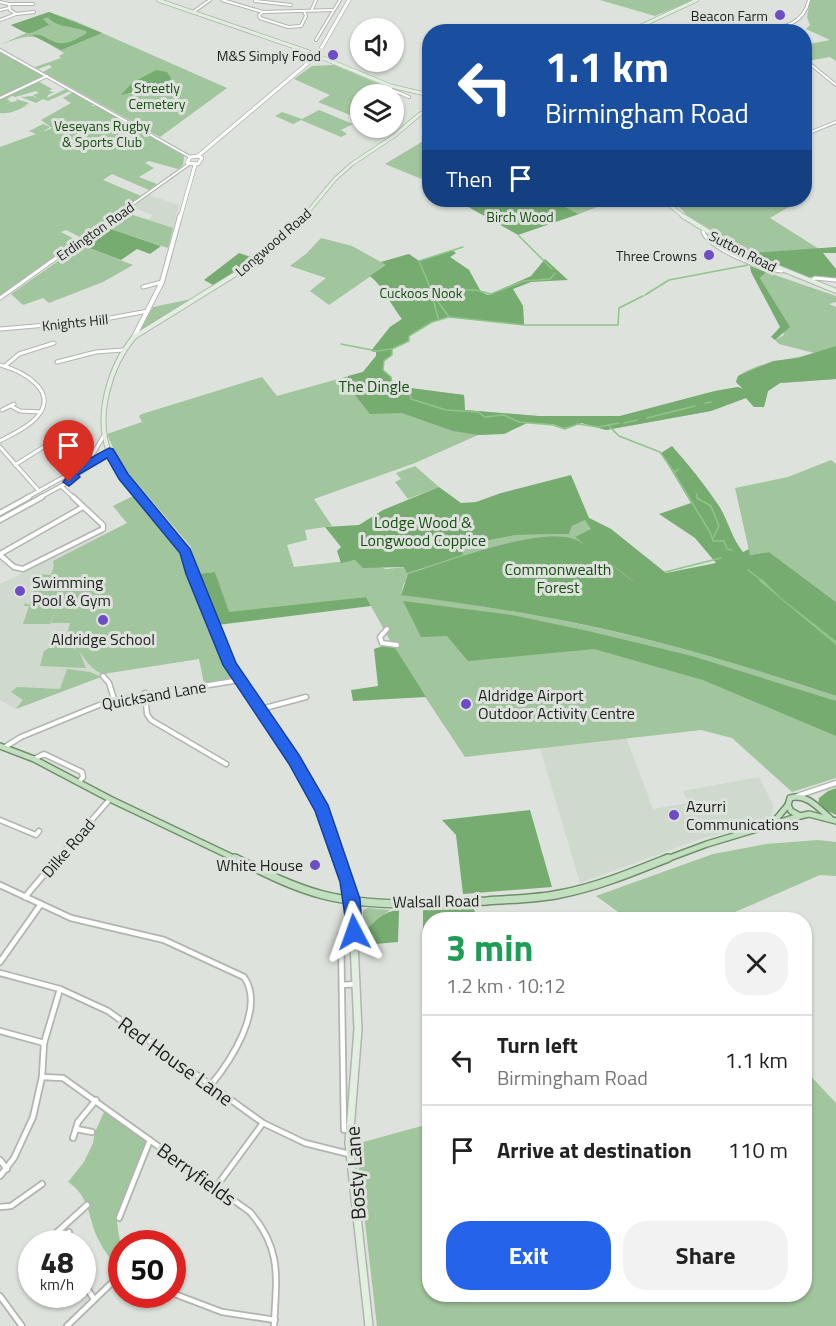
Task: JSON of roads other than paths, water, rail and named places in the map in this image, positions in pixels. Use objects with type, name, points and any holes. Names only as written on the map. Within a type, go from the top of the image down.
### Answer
[{"type":"main road","points":[[158,0],[311,52],[317,57]]},
{"type":"main road","points":[[649,24],[698,0]]},
{"type":"main road","points":[[294,47],[304,56],[326,59],[386,84]]},
{"type":"main road","points":[[304,56],[311,52]]},
{"type":"main road","points":[[404,89],[422,93]]},
{"type":"main road","name":"Longwood Road","points":[[104,435],[108,385],[123,350],[134,337],[215,289],[243,269],[309,212],[335,179],[352,164],[422,113]]},
{"type":"main road","name":"Sutton Road","points":[[672,207],[703,232],[743,254],[836,291]]},
{"type":"main road","name":"Bosty Lane","points":[[104,435],[109,452],[123,477],[185,552],[223,652],[314,791],[331,830],[352,899],[357,984],[357,1061],[349,1143],[369,1326]]},
{"type":"main road","name":"Walsall Road","points":[[2,747],[34,759],[110,799],[282,881],[324,895],[352,899],[416,903],[515,899],[560,894],[708,844],[800,816]]},
{"type":"main road","points":[[771,825],[788,805],[790,798],[797,795],[811,802],[835,821]]},
{"type":"main road","points":[[809,814],[813,809],[811,802]]},
{"type":"main road","points":[[788,805],[791,811],[800,816],[809,814],[835,821]]},
{"type":"street","points":[[192,12],[210,0]]},
{"type":"street","points":[[222,0],[263,12],[334,10]]},
{"type":"street","points":[[245,7],[255,0],[291,5]]},
{"type":"street","points":[[287,12],[294,0]]},
{"type":"street","points":[[312,9],[316,0]]},
{"type":"street","points":[[316,40],[340,0]]},
{"type":"street","points":[[0,50],[190,157],[198,156],[317,57],[349,0]]},
{"type":"street","points":[[791,24],[803,19],[808,10],[809,0]]},
{"type":"street","points":[[0,2],[9,6],[16,14]]},
{"type":"street","points":[[0,10],[9,6],[30,4]]},
{"type":"street","points":[[263,12],[259,15],[260,18],[292,28],[301,26],[306,16],[304,11]]},
{"type":"street","points":[[0,20],[16,14],[34,12]]},
{"type":"street","points":[[320,35],[329,36]]},
{"type":"street","points":[[311,52],[320,50]]},
{"type":"street","points":[[304,56],[307,65]]},
{"type":"street","points":[[812,66],[836,85]]},
{"type":"street","points":[[0,98],[47,76]]},
{"type":"street","points":[[404,95],[409,97]]},
{"type":"street","points":[[812,132],[836,122]]},
{"type":"street","points":[[134,337],[162,282],[195,165],[202,158],[198,156]]},
{"type":"street","points":[[190,157],[187,162],[195,165]]},
{"type":"street","name":"Erdington Road","points":[[0,298],[189,164]]},
{"type":"street","points":[[811,282],[815,278],[836,279]]},
{"type":"street","points":[[143,287],[162,282]]},
{"type":"street","name":"Knights Hill","points":[[0,329],[104,320],[148,311]]},
{"type":"street","points":[[6,366],[20,354],[54,343]]},
{"type":"street","points":[[57,362],[96,352],[123,350]]},
{"type":"street","points":[[0,365],[23,372],[34,379],[42,393],[43,402],[41,412],[34,421],[0,441]]},
{"type":"street","points":[[2,410],[12,405],[20,411],[41,412]]},
{"type":"street","points":[[87,465],[104,435]]},
{"type":"street","points":[[15,465],[56,439]]},
{"type":"street","points":[[0,447],[39,492]]},
{"type":"street","points":[[0,513],[109,452]]},
{"type":"street","points":[[0,520],[74,479],[70,474]]},
{"type":"street","points":[[60,486],[103,525],[101,531],[23,569],[17,568],[0,554],[83,507]]},
{"type":"street","points":[[387,629],[380,637],[382,643],[397,645]]},
{"type":"street","points":[[103,676],[110,683],[114,699]]},
{"type":"street","name":"Quicksand Lane","points":[[2,747],[46,725],[114,699],[240,680]]},
{"type":"street","points":[[145,693],[147,714],[151,720],[226,764]]},
{"type":"street","points":[[261,710],[281,702],[306,697]]},
{"type":"street","name":"Walsall Road","points":[[34,759],[44,754],[82,772],[83,777],[79,782]]},
{"type":"street","points":[[219,761],[224,757]]},
{"type":"street","points":[[797,795],[836,783]]},
{"type":"street","points":[[811,802],[815,791]]},
{"type":"street","name":"Dilke Road","points":[[25,897],[110,799]]},
{"type":"street","points":[[0,820],[36,835],[39,831]]},
{"type":"street","points":[[0,885],[83,922],[164,940],[244,977],[250,986],[247,1024],[236,1052],[210,1086]]},
{"type":"street","points":[[0,962],[41,904]]},
{"type":"street","name":"Bosty Lane","points":[[341,935],[344,946],[342,985],[345,1130]]},
{"type":"street","name":"Red House Lane","points":[[0,974],[60,989],[108,1011],[263,1123],[288,1137],[327,1152],[350,1154]]},
{"type":"street","points":[[342,985],[357,984]]},
{"type":"street","points":[[0,1176],[14,1158],[29,1127],[42,1077],[44,1043],[60,989]]},
{"type":"street","points":[[0,1031],[44,1043]]},
{"type":"street","name":"Berryfields","points":[[42,1077],[63,1078],[250,1212],[263,1227],[271,1242],[274,1259],[274,1323]]},
{"type":"street","points":[[73,1138],[82,1116],[96,1100]]},
{"type":"street","points":[[216,1187],[263,1123]]},
{"type":"street","points":[[76,1129],[92,1132]]},
{"type":"street","points":[[119,1218],[150,1140]]},
{"type":"street","points":[[0,1160],[6,1168]]},
{"type":"street","points":[[0,1206],[11,1206],[42,1184]]},
{"type":"street","points":[[34,1190],[38,1197]]},
{"type":"street","points":[[60,1230],[87,1205]]},
{"type":"street","points":[[96,1297],[108,1286]]},
{"type":"street","points":[[0,1296],[22,1326]]},
{"type":"street","points":[[186,1298],[222,1312],[274,1323]]},
{"type":"street","points":[[67,1326],[85,1308]]},
{"type":"waterway","points":[[519,236],[552,269]]},
{"type":"waterway","points":[[438,318],[430,287],[419,261],[463,247]]},
{"type":"waterway","points":[[645,295],[669,280],[748,265]]},
{"type":"waterway","points":[[449,317],[436,299],[443,293],[456,290],[476,290],[491,294],[524,281],[550,279],[555,273]]},
{"type":"waterway","points":[[449,317],[524,325],[618,325],[619,308],[643,296]]},
{"type":"waterway","points":[[449,317],[432,322],[409,336],[409,341],[392,349],[392,355],[384,361],[383,370],[391,377],[392,383],[410,395],[411,399],[446,410],[478,412],[485,417],[504,415],[519,422],[553,425],[565,429],[578,424],[598,427],[608,425]]},
{"type":"waterway","points":[[341,344],[377,351],[391,349]]},
{"type":"waterway","points":[[705,403],[711,402]]},
{"type":"waterway","points":[[647,418],[695,406]]},
{"type":"waterway","points":[[624,423],[637,420]]},
{"type":"waterway","points":[[608,425],[619,423]]},
{"type":"waterway","points":[[608,425],[619,436],[660,452],[674,472]]},
{"type":"waterway","points":[[678,469],[674,473],[710,532],[713,541],[724,541],[727,549],[732,550]]},
{"type":"waterway","points":[[697,494],[697,498],[711,506],[719,526],[713,538]]},
{"type":"waterway","points":[[665,572],[721,558]]},
{"type":"waterway","points":[[748,570],[760,579]]},
{"type":"place","name":"Beacon Farm","points":[[780,15]]},
{"type":"place","name":"M&S Simply Food","points":[[333,55]]},
{"type":"place","name":"Three Crowns","points":[[709,255]]},
{"type":"place","name":"Swimming Pool & Gym","points":[[20,591]]},
{"type":"place","name":"Aldridge School","points":[[103,620]]},
{"type":"place","name":"Aldridge Airport Outdoor Activity Centre","points":[[466,704]]},
{"type":"place","name":"Azurri Communications","points":[[674,815]]},
{"type":"place","name":"White House","points":[[315,865]]},
{"type":"park label","name":"Streetly Cemetery","points":[[157,96]]},
{"type":"park label","name":"Veseyans Rugby & Sports Club","points":[[102,134]]},
{"type":"park label","name":"Birch Wood","points":[[520,216]]},
{"type":"park label","name":"Cuckoos Nook","points":[[421,292]]},
{"type":"park label","name":"The Dingle","points":[[374,386]]},
{"type":"park label","name":"Lodge Wood & Longwood Coppice","points":[[423,531]]},
{"type":"park label","name":"Commonwealth Forest","points":[[558,578]]}]
